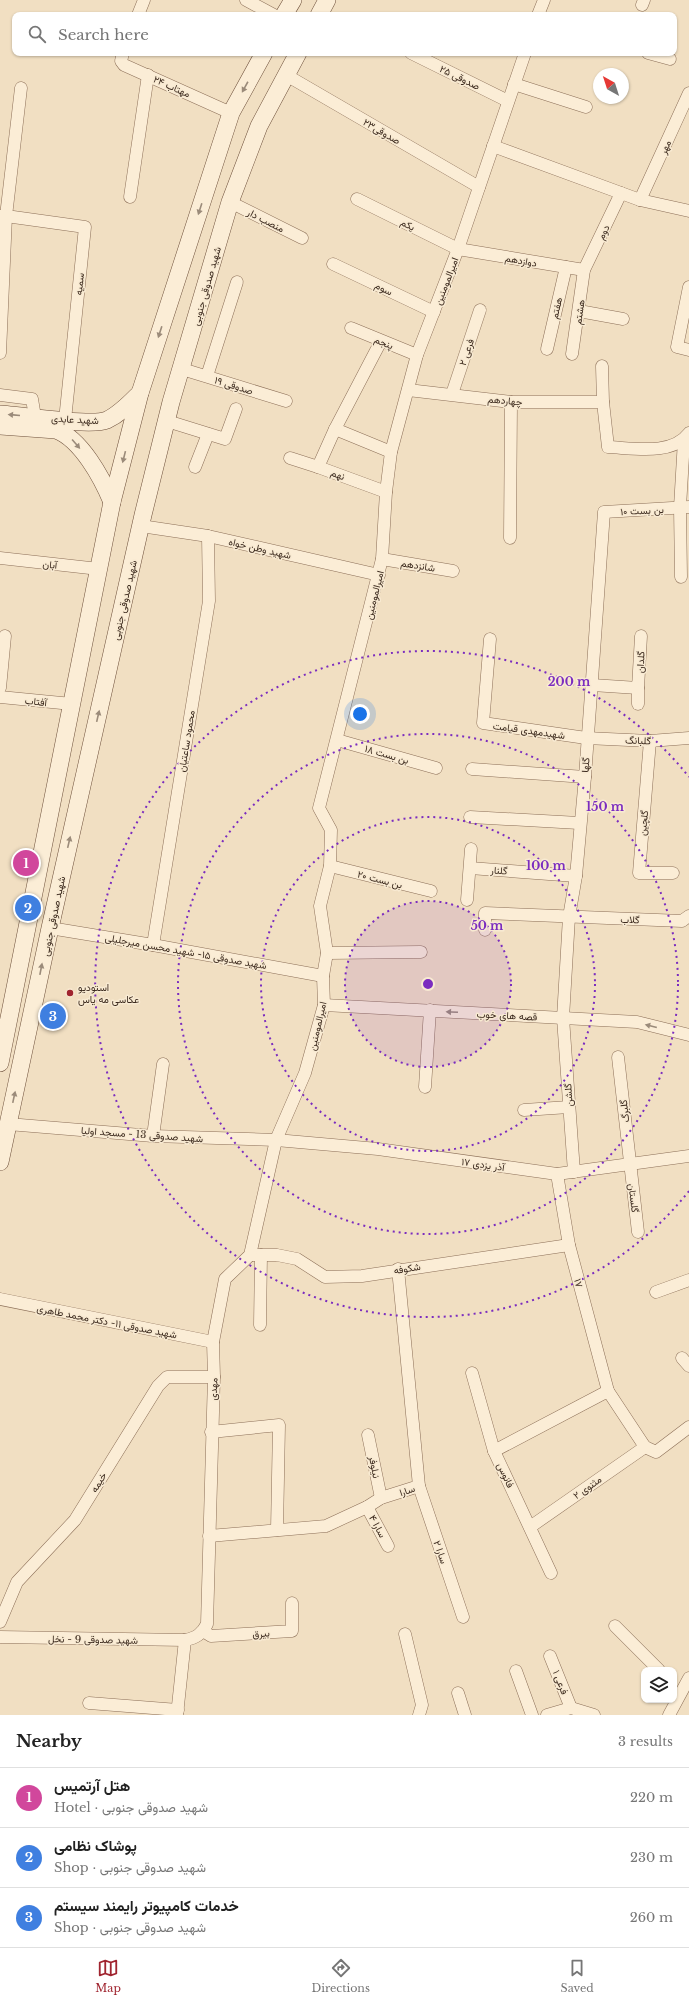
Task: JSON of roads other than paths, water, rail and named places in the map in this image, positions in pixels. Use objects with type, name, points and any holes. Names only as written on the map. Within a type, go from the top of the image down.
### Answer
[{"type":"main road","points":[[286,12],[293,0]]},
{"type":"main road","points":[[0,1063],[14,1000],[112,502],[140,393],[231,113],[262,56]]},
{"type":"main road","name":"شهید صدوقی جنوبی","points":[[0,1162],[50,928],[140,526],[167,420],[230,202],[259,126],[296,56]]},
{"type":"main road","name":"شهید عابدی","points":[[0,414],[89,422],[106,421],[118,414],[140,393]]},
{"type":"main road","name":"شهید عابدی","points":[[0,426],[56,430],[65,433],[83,453],[103,481],[112,502]]},
{"type":"main road","points":[[14,1000],[34,1005]]},
{"type":"street","points":[[139,12],[144,0]]},
{"type":"street","points":[[246,0],[268,12]]},
{"type":"street","points":[[539,12],[544,0]]},
{"type":"street","name":"مهتاب ۲۴","points":[[122,56],[121,61],[124,65],[231,113]]},
{"type":"street","name":"صدوقی ۲۵","points":[[417,56],[508,101]]},
{"type":"street","name":"امیرالمومنین","points":[[276,1140],[305,1073],[324,1005],[323,976],[328,953],[320,906],[330,866],[331,830],[319,808],[379,575],[382,559],[386,492],[391,452],[417,355],[458,249],[524,56]]},
{"type":"street","points":[[659,56],[670,59]]},
{"type":"street","points":[[130,197],[148,75]]},
{"type":"street","name":"صدوقی۲۳","points":[[286,75],[479,187]]},
{"type":"street","points":[[514,84],[586,107]]},
{"type":"street","points":[[0,353],[3,216],[21,88]]},
{"type":"street","name":"مهر","points":[[640,200],[689,93]]},
{"type":"street","points":[[492,146],[640,200],[689,211]]},
{"type":"street","name":"دوم","points":[[584,270],[621,193]]},
{"type":"street","name":"یکم","points":[[357,198],[458,249]]},
{"type":"street","name":"منصب دار","points":[[230,202],[302,238]]},
{"type":"street","name":"سمیه","points":[[3,216],[85,227],[65,420]]},
{"type":"street","name":"دوازدهم","points":[[458,249],[584,270]]},
{"type":"street","name":"سوم","points":[[333,264],[434,312]]},
{"type":"street","name":"هفتم","points":[[547,349],[566,267]]},
{"type":"street","name":"هشتم","points":[[572,354],[584,270]]},
{"type":"street","points":[[207,376],[237,282]]},
{"type":"street","points":[[689,287],[677,347],[689,350]]},
{"type":"street","name":"فرعی ۲","points":[[452,394],[480,310]]},
{"type":"street","points":[[579,311],[623,319]]},
{"type":"street","name":"پنجم","points":[[351,328],[417,355]]},
{"type":"street","points":[[318,466],[335,429],[381,341]]},
{"type":"street","points":[[602,366],[603,402],[608,447],[665,448],[686,436]]},
{"type":"street","name":"صدوقی ۱۹","points":[[182,368],[286,401]]},
{"type":"street","name":"چهاردهم","points":[[408,390],[511,402],[603,402]]},
{"type":"street","points":[[0,395],[32,399],[35,417]]},
{"type":"street","points":[[510,538],[511,402]]},
{"type":"street","points":[[167,420],[225,439],[236,409]]},
{"type":"street","points":[[335,429],[391,452]]},
{"type":"street","points":[[195,467],[208,434]]},
{"type":"street","points":[[681,577],[685,507],[686,436]]},
{"type":"street","name":"نهم","points":[[290,458],[318,466],[386,492]]},
{"type":"street","name":"بن بست ۱۰","points":[[604,512],[685,507]]},
{"type":"street","name":"گلها","points":[[563,1018],[569,917],[576,876],[579,823],[585,777],[586,738],[592,685],[604,512]]},
{"type":"street","name":"شهید وطن خواه","points":[[140,526],[208,536],[379,575]]},
{"type":"street","name":"محمود ساعتیان","points":[[153,945],[209,601],[208,536]]},
{"type":"street","name":"آبان","points":[[0,558],[99,569]]},
{"type":"street","name":"شانزدهم","points":[[382,559],[453,571]]},
{"type":"street","points":[[0,688],[6,636]]},
{"type":"street","name":"گلدان","points":[[638,704],[641,636]]},
{"type":"street","name":"شهیدمهدی قیامت","points":[[490,639],[483,723],[586,738]]},
{"type":"street","points":[[592,685],[638,688]]},
{"type":"street","name":"آفتاب","points":[[0,697],[72,704]]},
{"type":"street","name":"گلبانگ","points":[[586,738],[650,741],[689,738]]},
{"type":"street","name":"بن بست ۱۸","points":[[337,740],[436,768]]},
{"type":"street","name":"گلچین","points":[[650,741],[639,872],[673,873]]},
{"type":"street","points":[[472,769],[585,777]]},
{"type":"street","points":[[470,817],[579,823]]},
{"type":"street","points":[[467,900],[471,849]]},
{"type":"street","name":"بن بست ۲۰","points":[[330,866],[431,891]]},
{"type":"street","name":"گلنار","points":[[470,868],[576,876]]},
{"type":"street","name":"گلاب","points":[[485,930],[485,913],[682,921],[689,916]]},
{"type":"street","name":"شهید صدوقی ۱۵- شهید محسن میرجلیلی","points":[[50,928],[323,976]]},
{"type":"street","points":[[328,953],[421,952]]},
{"type":"street","name":"قصه های خوب","points":[[324,1005],[637,1022],[689,1035]]},
{"type":"street","points":[[425,1087],[430,1010]]},
{"type":"street","name":"گلشن","points":[[563,1018],[574,1172]]},
{"type":"street","name":"گلبرگ","points":[[618,1057],[630,1164]]},
{"type":"street","points":[[154,1136],[162,1064]]},
{"type":"street","points":[[524,1110],[569,1107]]},
{"type":"street","name":"شهید صدوقی 13 - مسجد اولیا","points":[[8,1124],[154,1136],[276,1140]]},
{"type":"street","points":[[260,1324],[256,1255],[276,1140]]},
{"type":"street","name":"آذر یزدی ۱۷","points":[[276,1140],[378,1149],[558,1174],[689,1156]]},
{"type":"street","name":"گلستان","points":[[630,1164],[638,1232]]},
{"type":"street","name":"۱۷","points":[[558,1174],[569,1245],[608,1391],[645,1447]]},
{"type":"street","name":"شکوفه","points":[[256,1255],[277,1255],[297,1260],[314,1272],[325,1277],[362,1276],[398,1269],[569,1245]]},
{"type":"street","name":"مهدی","points":[[203,1631],[207,1624],[211,1432],[214,1377],[213,1342],[225,1279],[256,1255]]},
{"type":"street","name":"سارا","points":[[209,1536],[326,1526],[367,1507],[381,1498],[419,1486],[398,1269]]},
{"type":"street","points":[[656,1292],[689,1280]]},
{"type":"street","name":"شهید صدوقی ۱۱- دکتر محمد طاهری","points":[[0,1299],[213,1342]]},
{"type":"street","name":"فانوس","points":[[472,1373],[494,1450],[551,1573]]},
{"type":"street","name":"خیمه","points":[[0,1622],[17,1582],[75,1520],[158,1386],[167,1377],[214,1377]]},
{"type":"street","points":[[494,1450],[608,1391]]},
{"type":"street","points":[[211,1432],[279,1425],[277,1530]]},
{"type":"street","points":[[645,1447],[656,1452],[689,1427]]},
{"type":"street","name":"نیلوفر","points":[[368,1435],[381,1498]]},
{"type":"street","name":"مثنوی ۲","points":[[530,1527],[645,1447]]},
{"type":"street","name":"سارا ۲","points":[[419,1486],[463,1617]]},
{"type":"street","name":"سارا ۴","points":[[367,1507],[388,1546]]},
{"type":"street","name":"بیرق","points":[[203,1631],[212,1636],[292,1631],[292,1603]]},
{"type":"street","points":[[615,1626],[656,1667]]},
{"type":"street","points":[[90,1703],[177,1712],[185,1640],[195,1638],[203,1631]]},
{"type":"street","points":[[405,1634],[422,1705],[419,1715]]},
{"type":"street","name":"شهید صدوقی 9 - نخل","points":[[0,1637],[185,1640]]},
{"type":"street","name":"فرعی ۱","points":[[550,1656],[571,1708]]},
{"type":"street","points":[[516,1671],[532,1715]]},
{"type":"street","points":[[677,1689],[689,1678]]},
{"type":"street","points":[[458,1693],[464,1715]]},
{"type":"street","points":[[669,1715],[673,1703]]},
{"type":"street","points":[[547,1715],[571,1708],[594,1715]]},
{"type":"place","name":"هتل آرتمیس","points":[[26,863]]},
{"type":"place","name":"پوشاک نظامی","points":[[28,908]]},
{"type":"place","name":"استودیو عکاسی مه یاس","points":[[70,993]]},
{"type":"place","name":"خدمات کامپیوتر رایمند سیستم","points":[[53,1016]]}]
